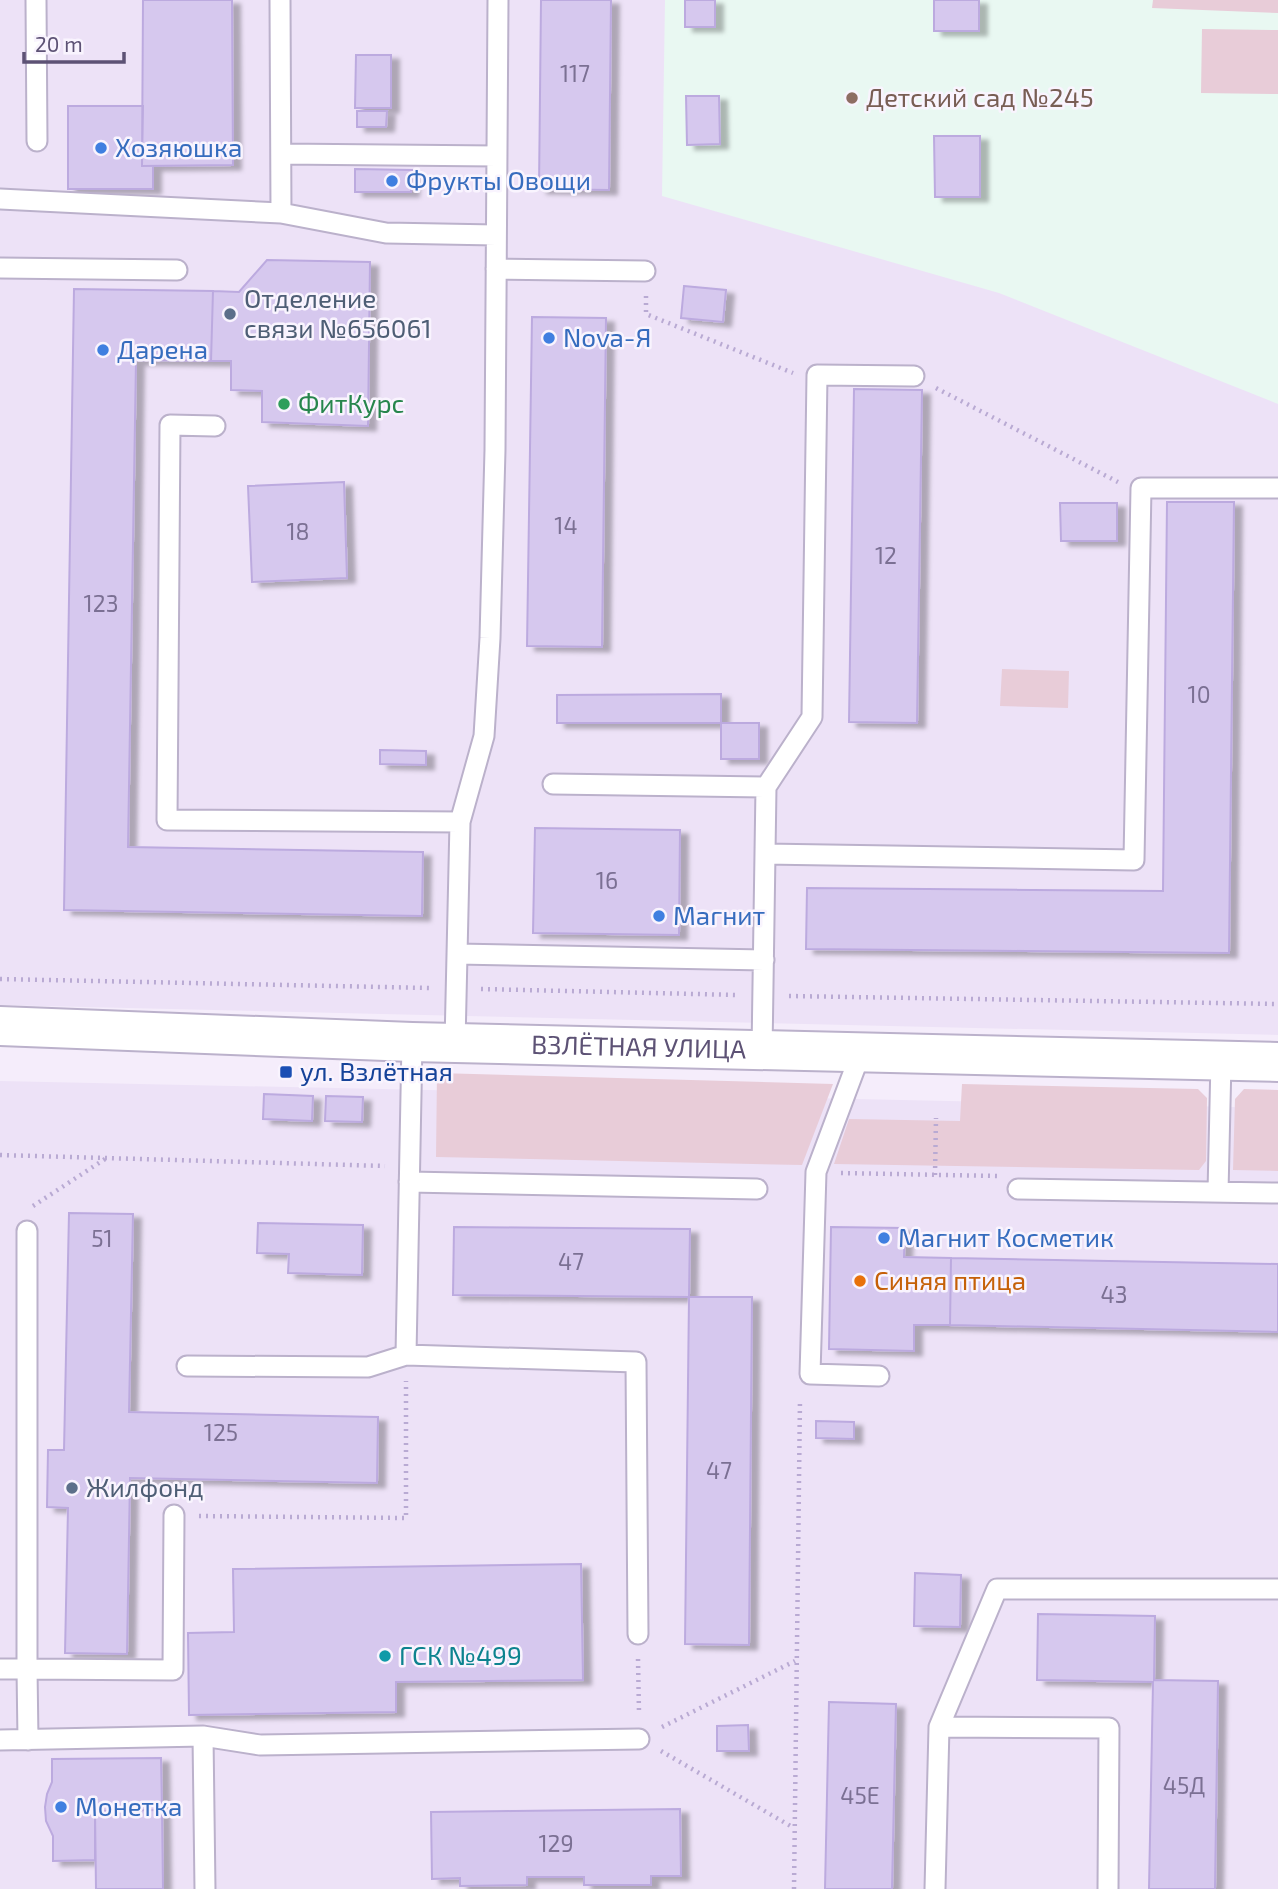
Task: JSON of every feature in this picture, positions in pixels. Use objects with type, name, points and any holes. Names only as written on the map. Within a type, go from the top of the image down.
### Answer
[{"type":"street","name":"ВЗЛЁТНАЯ УЛИЦА","points":[[0,1026],[412,1042],[1278,1062]]},
{"type":"lane","points":[[36,0],[37,141]]},
{"type":"lane","points":[[279,0],[281,213]]},
{"type":"lane","points":[[455,1043],[460,822],[484,736],[489,650],[495,450],[498,0]]},
{"type":"lane","points":[[281,154],[497,156]]},
{"type":"lane","points":[[0,199],[281,213],[386,233],[496,235]]},
{"type":"lane","points":[[0,268],[177,270]]},
{"type":"lane","points":[[496,269],[645,271]]},
{"type":"lane","points":[[762,1051],[766,787],[812,718],[817,375],[914,376]]},
{"type":"lane","points":[[215,426],[170,425],[167,820],[460,822]]},
{"type":"lane","points":[[765,854],[1133,860],[1141,488],[1278,488]]},
{"type":"lane","points":[[553,785],[766,787]]},
{"type":"lane","points":[[457,954],[764,960]]},
{"type":"lane","points":[[406,1355],[412,1042]]},
{"type":"lane","points":[[861,1052],[816,1172],[810,1374],[879,1376]]},
{"type":"lane","points":[[1218,1192],[1221,1061]]},
{"type":"lane","points":[[409,1182],[757,1189]]},
{"type":"lane","points":[[1018,1189],[1278,1193]]},
{"type":"lane","points":[[27,1231],[28,1740]]},
{"type":"lane","points":[[187,1366],[368,1367],[406,1355],[636,1362],[638,1634]]},
{"type":"lane","points":[[0,1669],[173,1670],[174,1516]]},
{"type":"lane","points":[[935,1889],[939,1727],[997,1589],[1278,1589]]},
{"type":"lane","points":[[939,1727],[1109,1728],[1108,1889]]},
{"type":"lane","points":[[203,1736],[205,1889]]},
{"type":"lane","points":[[0,1740],[203,1736],[260,1745],[639,1739]]},
{"type":"path","points":[[645,271],[646,314],[796,374],[817,375]]},
{"type":"path","points":[[914,376],[1127,487],[1141,488]]},
{"type":"path","points":[[0,979],[1278,1004]]},
{"type":"path","points":[[935,1175],[936,1118]]},
{"type":"path","points":[[32,1207],[107,1158]]},
{"type":"path","points":[[174,1516],[406,1518],[406,1355]]},
{"type":"path","points":[[794,1889],[800,1385],[810,1374]]},
{"type":"path","points":[[638,1634],[639,1739]]},
{"type":"path","points":[[639,1739],[795,1661]]},
{"type":"path","points":[[639,1739],[794,1828]]},
{"type":"shaded area","points":[[0,0],[1278,0],[1278,1035],[0,1005]]},
{"type":"shaded area","points":[[665,0],[1278,0],[1278,404],[999,293],[662,196]]},
{"type":"shaded area","points":[[1153,0],[1278,0],[1278,13],[1152,8]]},
{"type":"shaded area","points":[[1202,29],[1278,30],[1278,94],[1201,93]]},
{"type":"shaded area","points":[[1002,669],[1069,671],[1068,708],[1000,706]]},
{"type":"shaded area","points":[[437,1073],[833,1084],[802,1165],[436,1157]]},
{"type":"shaded area","points":[[0,1081],[1278,1108],[1278,1889],[0,1889]]},
{"type":"shaded area","points":[[962,1084],[1198,1089],[1207,1098],[1206,1161],[1199,1170],[834,1164],[849,1119],[960,1121]]},
{"type":"shaded area","points":[[1244,1089],[1278,1090],[1278,1171],[1233,1170],[1235,1099]]},
{"type":"building","points":[[143,0],[232,0],[233,165],[142,166]]},
{"type":"building","points":[[541,0],[611,0],[609,190],[539,189]]},
{"type":"building","points":[[685,0],[715,0],[715,27],[685,27]]},
{"type":"building","points":[[934,0],[979,0],[979,31],[934,31]]},
{"type":"building","points":[[356,55],[391,55],[391,108],[355,108]]},
{"type":"building","points":[[686,96],[719,96],[720,144],[687,145]]},
{"type":"building","points":[[68,106],[143,106],[142,166],[153,166],[153,189],[68,189]]},
{"type":"building","points":[[357,111],[387,111],[386,127],[357,127]]},
{"type":"building","points":[[934,136],[980,136],[980,197],[935,197]]},
{"type":"building","points":[[355,169],[412,170],[411,192],[355,192]]},
{"type":"building","points":[[267,260],[370,262],[368,426],[262,422],[262,391],[231,390],[231,361],[211,361],[213,291],[239,292]]},
{"type":"building","points":[[684,286],[726,290],[723,322],[681,318]]},
{"type":"building","points":[[74,289],[213,291],[211,361],[136,360],[128,847],[423,852],[422,916],[64,910]]},
{"type":"building","points":[[532,317],[606,318],[602,647],[527,646]]},
{"type":"building","points":[[854,389],[922,390],[917,723],[849,722]]},
{"type":"building","points":[[344,482],[347,578],[252,582],[248,486]]},
{"type":"building","points":[[1167,502],[1234,502],[1229,953],[806,949],[807,888],[1163,891]]},
{"type":"building","points":[[1060,503],[1117,503],[1117,541],[1061,541]]},
{"type":"building","points":[[721,694],[721,723],[557,723],[557,695]]},
{"type":"building","points":[[721,723],[759,723],[759,759],[721,759]]},
{"type":"building","points":[[380,750],[426,751],[426,765],[380,764]]},
{"type":"building","points":[[535,828],[680,830],[679,935],[533,933]]},
{"type":"building","points":[[264,1094],[313,1096],[312,1121],[263,1119]]},
{"type":"building","points":[[326,1096],[363,1097],[362,1122],[325,1121]]},
{"type":"building","points":[[69,1213],[133,1214],[129,1412],[378,1417],[377,1483],[130,1478],[127,1654],[65,1653],[68,1508],[47,1507],[48,1450],[64,1450]]},
{"type":"building","points":[[258,1223],[363,1225],[362,1275],[288,1273],[289,1254],[257,1253]]},
{"type":"building","points":[[454,1227],[690,1229],[689,1297],[453,1295]]},
{"type":"building","points":[[831,1227],[905,1228],[904,1257],[951,1258],[950,1325],[914,1325],[914,1351],[829,1349]]},
{"type":"building","points":[[951,1258],[1278,1264],[1278,1332],[950,1325]]},
{"type":"building","points":[[689,1297],[752,1297],[749,1645],[685,1644]]},
{"type":"building","points":[[816,1421],[854,1422],[854,1439],[816,1438]]},
{"type":"building","name":"ГСК №499","points":[[581,1564],[583,1680],[396,1682],[396,1712],[189,1715],[188,1633],[234,1632],[233,1569]]},
{"type":"building","points":[[915,1573],[961,1575],[960,1627],[914,1626]]},
{"type":"building","points":[[1038,1614],[1155,1616],[1154,1680],[1218,1681],[1215,1889],[1149,1889],[1153,1682],[1037,1680]]},
{"type":"building","points":[[829,1702],[896,1704],[892,1889],[825,1889]]},
{"type":"building","points":[[748,1725],[749,1751],[717,1751],[717,1726]]},
{"type":"building","points":[[161,1758],[162,1810],[95,1811],[95,1860],[53,1861],[53,1836],[46,1821],[45,1807],[52,1782],[52,1759]]},
{"type":"building","points":[[680,1809],[681,1876],[651,1876],[651,1885],[584,1885],[584,1877],[527,1877],[527,1885],[460,1886],[460,1878],[432,1879],[431,1812]]},
{"type":"building","points":[[162,1810],[163,1889],[96,1889],[95,1811]]},
{"type":"place","name":"Детский сад №245","points":[[852,98]]},
{"type":"place","name":"Хозяюшка","points":[[101,148]]},
{"type":"place","name":"Фрукты Овощи","points":[[392,181]]},
{"type":"place","name":"Отделение связи №656061","points":[[230,314]]},
{"type":"place","name":"Nova-Я","points":[[549,338]]},
{"type":"place","name":"Дарена","points":[[103,350]]},
{"type":"place","name":"ФитКурс","points":[[284,404]]},
{"type":"place","name":"Магнит","points":[[659,916]]},
{"type":"place","name":"ул. Взлётная","points":[[286,1072]]},
{"type":"place","name":"Магнит Косметик","points":[[884,1238]]},
{"type":"place","name":"Синяя птица","points":[[860,1281]]},
{"type":"place","name":"Жилфонд","points":[[72,1488]]},
{"type":"place","name":"ГСК №499","points":[[385,1656]]},
{"type":"place","name":"Монетка","points":[[61,1807]]}]
